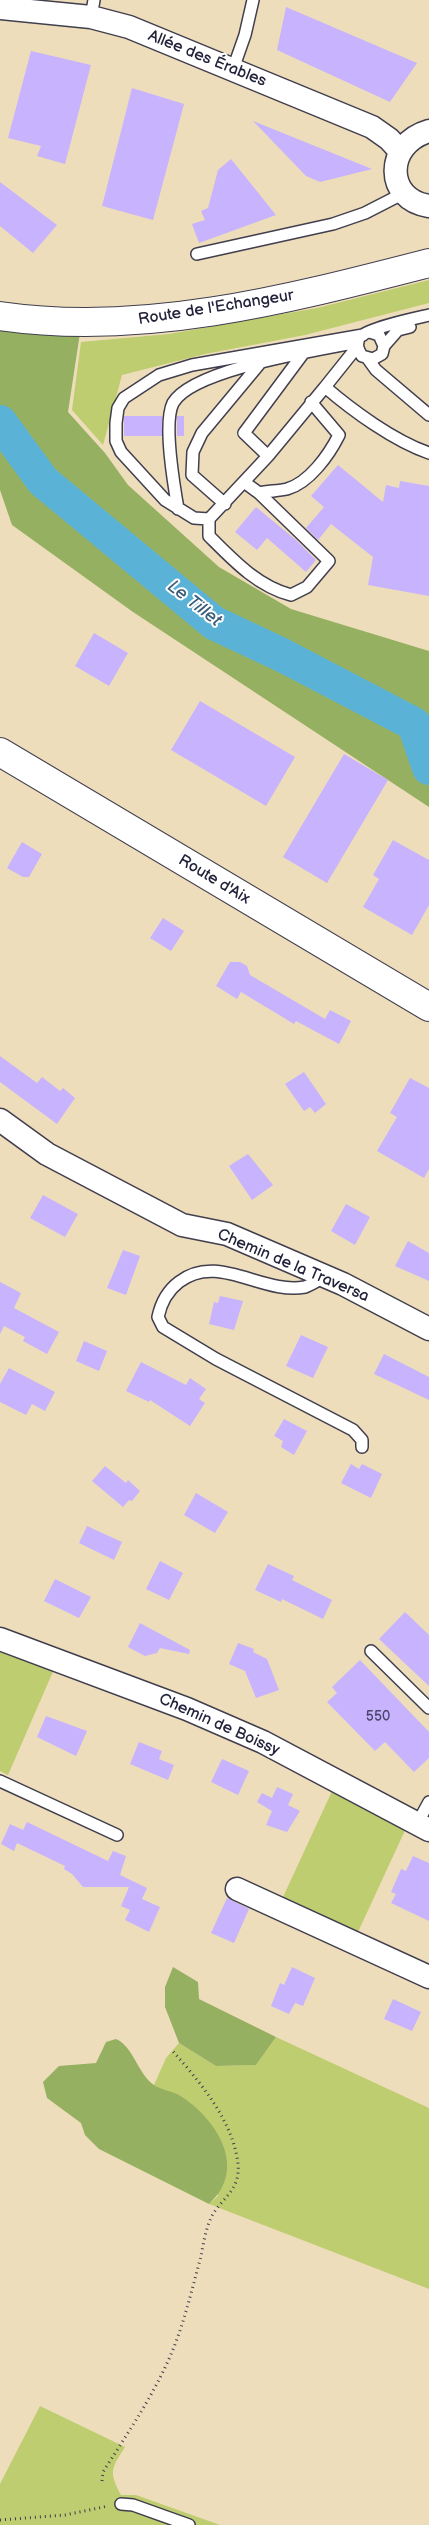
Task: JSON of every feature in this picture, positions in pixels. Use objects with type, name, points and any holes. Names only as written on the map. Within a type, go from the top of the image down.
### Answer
[{"type":"main road","name":"Route de l'Echangeur","points":[[0,316],[36,321],[107,323],[188,316],[327,289],[429,263]]},
{"type":"main road","name":"Route d'Aix","points":[[0,752],[429,1007]]},
{"type":"street","name":"Allée des Érables","points":[[0,8],[93,9],[129,27],[372,127],[389,139],[400,151]]},
{"type":"street","points":[[429,131],[418,134],[407,141],[400,151],[396,173],[404,193],[413,200],[429,206]]},
{"type":"street","name":"Chemin de la Traversa","points":[[0,1120],[47,1154],[182,1225],[227,1234],[325,1276],[429,1329]]},
{"type":"street","name":"Chemin de Boissy","points":[[0,1639],[187,1708],[263,1742],[423,1827]]},
{"type":"street","points":[[237,1889],[429,1977]]},
{"type":"lane","points":[[233,69],[253,0]]},
{"type":"lane","points":[[197,254],[333,224],[365,214],[404,193]]},
{"type":"lane","points":[[209,519],[194,518],[165,500],[121,452],[116,441],[118,408],[133,390],[159,375],[192,365],[270,351],[363,345],[429,315]]},
{"type":"lane","points":[[363,345],[378,357],[398,330],[429,322]]},
{"type":"lane","points":[[244,482],[259,493],[329,561],[307,587],[291,595],[274,591],[240,567],[209,536],[209,519],[268,456],[312,402],[363,345],[379,335],[388,379]]},
{"type":"lane","points":[[363,345],[376,370],[429,415]]},
{"type":"lane","points":[[178,509],[169,438],[172,404],[184,390],[199,382],[307,349]]},
{"type":"lane","points":[[268,456],[244,433],[307,349]]},
{"type":"lane","points":[[225,504],[192,475],[193,452],[202,433],[270,351]]},
{"type":"lane","points":[[326,387],[384,430],[429,453]]},
{"type":"lane","points":[[259,493],[298,485],[308,477],[334,446],[339,435],[312,402]]},
{"type":"lane","points":[[325,1276],[305,1287],[281,1286],[211,1270],[188,1275],[170,1289],[158,1317],[163,1327],[216,1358],[353,1430],[362,1440],[362,1447]]},
{"type":"lane","points":[[370,1651],[429,1708]]},
{"type":"lane","points":[[0,1781],[117,1835]]},
{"type":"lane","points":[[423,1827],[429,1802]]},
{"type":"lane","points":[[120,2504],[133,2506],[189,2525]]},
{"type":"path","points":[[102,2481],[103,2472],[150,2399],[174,2347],[191,2296],[210,2220],[216,2208],[226,2200],[235,2184],[238,2166],[233,2141],[219,2112],[171,2048]]},
{"type":"path","points":[[0,2520],[65,2515],[120,2504]]},
{"type":"green space","points":[[429,280],[429,303],[305,335],[205,354],[122,375],[103,445],[72,410],[81,342],[169,334],[317,308]]},
{"type":"green space","points":[[0,330],[80,333],[68,412],[105,453],[128,485],[219,567],[291,609],[429,651],[429,807],[133,612],[12,525],[0,490]]},
{"type":"green space","points":[[0,1645],[55,1667],[8,1775],[0,1771]]},
{"type":"green space","points":[[333,1789],[408,1824],[358,1932],[283,1897]]},
{"type":"green space","points":[[173,1967],[198,1982],[199,1999],[276,2037],[256,2065],[216,2066],[179,2043],[165,2007],[165,1987]]},
{"type":"green space","points":[[276,2037],[429,2108],[429,2289],[209,2204],[218,2196],[154,2085],[166,2058],[179,2043],[216,2066],[256,2065]]},
{"type":"green space","points":[[116,2039],[127,2048],[148,2080],[157,2087],[179,2095],[193,2105],[215,2130],[223,2145],[227,2160],[226,2175],[221,2190],[209,2204],[99,2149],[85,2135],[81,2123],[47,2098],[43,2082],[59,2066],[96,2063],[106,2042]]},
{"type":"green space","points":[[40,2406],[125,2447],[113,2470],[114,2480],[121,2495],[136,2495],[220,2525],[0,2525],[0,2484]]},
{"type":"building","points":[[286,7],[417,63],[390,102],[277,50]]},
{"type":"building","points":[[31,51],[91,65],[65,164],[37,156],[41,146],[8,138]]},
{"type":"building","points":[[132,88],[184,104],[153,220],[102,206]]},
{"type":"building","points":[[253,121],[372,169],[320,182],[306,176]]},
{"type":"building","points":[[231,159],[276,215],[199,243],[192,224],[205,220],[201,211],[208,208],[218,170]]},
{"type":"building","points":[[0,182],[57,225],[33,253],[0,226]]},
{"type":"building","points":[[124,416],[162,416],[162,436],[124,436]]},
{"type":"building","points":[[177,416],[184,416],[184,436],[177,436]]},
{"type":"building","points":[[338,465],[383,502],[386,485],[399,488],[400,481],[429,486],[429,596],[368,585],[373,557],[331,524],[318,540],[306,528],[324,507],[311,496]]},
{"type":"building","points":[[256,507],[296,540],[316,560],[306,572],[267,538],[257,550],[235,532]]},
{"type":"building","points":[[94,633],[128,653],[109,686],[75,666]]},
{"type":"building","points":[[200,701],[295,757],[266,806],[171,750]]},
{"type":"building","points":[[344,754],[388,780],[327,883],[283,857]]},
{"type":"building","points":[[393,840],[429,860],[429,905],[412,935],[363,907],[379,879],[373,875]]},
{"type":"building","points":[[22,842],[42,854],[29,877],[23,877],[7,868]]},
{"type":"building","points":[[163,918],[184,931],[171,951],[150,938]]},
{"type":"building","points":[[230,962],[240,962],[247,966],[250,975],[325,1019],[330,1010],[351,1021],[339,1044],[296,1021],[294,1024],[241,992],[237,999],[216,986]]},
{"type":"building","points":[[0,1056],[37,1083],[42,1077],[60,1091],[63,1088],[75,1098],[57,1124],[0,1082]]},
{"type":"building","points":[[304,1072],[326,1104],[315,1113],[310,1107],[304,1111],[285,1084]]},
{"type":"building","points":[[410,1078],[429,1088],[429,1169],[424,1178],[377,1151],[397,1117],[390,1113]]},
{"type":"building","points":[[248,1154],[273,1185],[252,1200],[229,1166]]},
{"type":"building","points":[[43,1195],[78,1214],[65,1237],[30,1218]]},
{"type":"building","points":[[346,1204],[370,1217],[355,1245],[331,1231]]},
{"type":"building","points":[[408,1241],[429,1253],[429,1281],[395,1266]]},
{"type":"building","points":[[123,1250],[140,1256],[126,1295],[107,1288]]},
{"type":"building","points":[[0,1282],[21,1293],[14,1308],[59,1332],[47,1354],[23,1341],[25,1337],[4,1326],[0,1334]]},
{"type":"building","points":[[220,1296],[243,1301],[234,1330],[209,1324],[214,1302],[218,1303]]},
{"type":"building","points":[[301,1335],[328,1347],[313,1378],[286,1366]]},
{"type":"building","points":[[84,1341],[107,1351],[99,1371],[76,1361]]},
{"type":"building","points":[[384,1354],[429,1377],[429,1400],[374,1374]]},
{"type":"building","points":[[141,1362],[186,1385],[190,1378],[206,1389],[199,1399],[205,1403],[190,1426],[150,1400],[149,1402],[126,1391]]},
{"type":"building","points":[[9,1368],[55,1392],[45,1411],[32,1404],[26,1415],[0,1402],[0,1384]]},
{"type":"building","points":[[284,1419],[307,1431],[294,1455],[281,1447],[283,1441],[274,1436]]},
{"type":"building","points":[[351,1464],[359,1469],[362,1464],[382,1474],[371,1498],[341,1483]]},
{"type":"building","points":[[105,1466],[126,1483],[128,1480],[140,1491],[132,1501],[129,1500],[123,1507],[92,1481]]},
{"type":"building","points":[[196,1493],[228,1512],[215,1533],[184,1515]]},
{"type":"building","points":[[87,1526],[122,1542],[114,1560],[79,1543]]},
{"type":"building","points":[[160,1561],[183,1573],[169,1600],[146,1589]]},
{"type":"building","points":[[268,1564],[294,1576],[292,1580],[332,1600],[323,1619],[282,1599],[281,1602],[255,1590]]},
{"type":"building","points":[[55,1579],[91,1597],[79,1618],[44,1601]]},
{"type":"building","points":[[405,1612],[429,1635],[429,1686],[379,1639]]},
{"type":"building","points":[[140,1623],[190,1650],[189,1654],[160,1648],[157,1653],[145,1656],[128,1647]]},
{"type":"building","points":[[238,1643],[254,1649],[253,1652],[267,1659],[279,1690],[256,1698],[245,1671],[229,1664]]},
{"type":"building","points":[[360,1660],[429,1732],[429,1758],[414,1772],[385,1742],[375,1751],[327,1702],[337,1693],[332,1687]]},
{"type":"building","points":[[46,1716],[87,1731],[76,1756],[37,1737]]},
{"type":"building","points":[[139,1742],[162,1751],[159,1759],[174,1765],[168,1780],[130,1764]]},
{"type":"building","points":[[222,1759],[249,1771],[238,1795],[211,1782]]},
{"type":"building","points":[[277,1787],[293,1794],[288,1805],[300,1811],[287,1832],[266,1825],[272,1811],[257,1802],[262,1793],[272,1798]]},
{"type":"building","points":[[27,1822],[108,1861],[113,1851],[126,1856],[120,1875],[147,1888],[142,1899],[160,1907],[149,1932],[125,1920],[130,1910],[121,1906],[129,1887],[83,1887],[72,1874],[64,1869],[65,1866],[17,1843],[14,1851],[1,1844],[10,1824],[23,1830]]},
{"type":"building","points":[[413,1856],[429,1863],[429,1921],[391,1903],[396,1894],[391,1892],[401,1869],[406,1871]]},
{"type":"building","points":[[227,1898],[249,1909],[234,1943],[211,1933]]},
{"type":"building","points":[[292,1967],[315,1978],[303,2006],[295,2003],[289,2014],[271,2006],[280,1983],[284,1985]]},
{"type":"building","points":[[393,1999],[421,2012],[412,2031],[384,2019]]},
{"type":"waterway","name":"Le Tillet","points":[[0,422],[43,481],[214,623],[282,655],[414,724],[429,768]]}]
